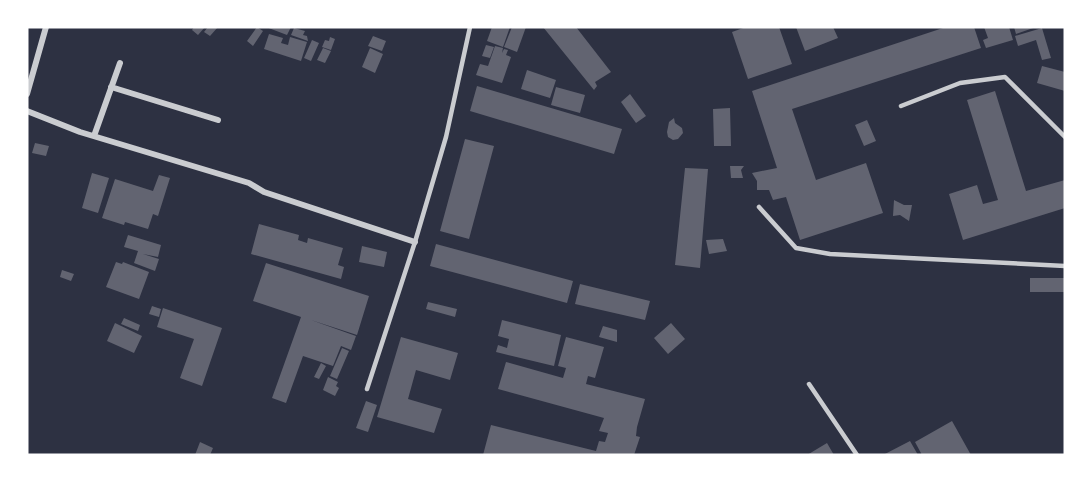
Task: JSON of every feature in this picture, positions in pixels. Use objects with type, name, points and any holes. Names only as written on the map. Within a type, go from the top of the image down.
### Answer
[{"type":"street","points":[[27,94],[46,27]]},
{"type":"street","points":[[94,136],[120,63]]},
{"type":"street","points":[[111,87],[218,120]]},
{"type":"street","points":[[27,111],[94,136],[249,183],[264,192],[415,242]]},
{"type":"lane","points":[[367,389],[415,242],[446,137],[470,27]]},
{"type":"lane","points":[[901,106],[960,83],[1005,77],[1065,137]]},
{"type":"lane","points":[[759,207],[796,248],[830,254],[1065,266]]},
{"type":"lane","points":[[809,384],[857,455]]},
{"type":"building","points":[[194,27],[205,27],[198,35],[192,30]]},
{"type":"building","points":[[208,27],[218,27],[210,36],[204,32]]},
{"type":"building","points":[[257,27],[263,31],[253,46],[247,41]]},
{"type":"building","points":[[266,27],[291,27],[287,35]]},
{"type":"building","points":[[492,27],[510,27],[503,47],[487,41]]},
{"type":"building","points":[[512,27],[526,27],[517,52],[504,47]]},
{"type":"building","points":[[543,27],[576,27],[611,72],[595,82],[597,86],[594,90]]},
{"type":"building","points":[[746,27],[779,27],[792,64],[748,79],[732,32]]},
{"type":"building","points":[[796,27],[833,27],[838,38],[805,51]]},
{"type":"building","points":[[946,27],[974,27],[981,48],[792,109],[816,180],[866,163],[883,213],[800,240],[786,197],[773,200],[769,190],[757,190],[757,181],[752,173],[777,168],[752,91]]},
{"type":"building","points":[[984,27],[1009,27],[1013,40],[986,48],[983,40],[988,38]]},
{"type":"building","points":[[1014,27],[1036,27],[1016,34]]},
{"type":"building","points":[[294,28],[305,31],[303,35],[307,36],[308,41],[291,35]]},
{"type":"building","points":[[1042,28],[1051,58],[1042,60],[1036,40],[1018,46],[1015,36]]},
{"type":"building","points":[[269,34],[283,38],[281,43],[288,45],[290,37],[307,42],[301,61],[264,49]]},
{"type":"building","points":[[373,36],[386,41],[382,51],[368,46]]},
{"type":"building","points":[[330,37],[335,39],[331,50],[322,47],[325,40],[329,41]]},
{"type":"building","points":[[312,40],[319,43],[311,61],[304,58]]},
{"type":"building","points":[[486,45],[494,47],[490,58],[482,56]]},
{"type":"building","points":[[495,46],[503,48],[502,53],[504,49],[508,50],[506,55],[511,57],[502,83],[476,75],[480,64],[488,66]]},
{"type":"building","points":[[323,48],[331,51],[325,63],[317,60]]},
{"type":"building","points":[[370,48],[383,54],[375,73],[362,67]]},
{"type":"building","points":[[1042,66],[1065,72],[1065,91],[1037,83]]},
{"type":"building","points":[[527,70],[556,80],[550,98],[521,89]]},
{"type":"building","points":[[477,86],[622,129],[614,154],[470,111]]},
{"type":"building","points":[[556,87],[585,95],[580,113],[551,105]]},
{"type":"building","points":[[995,91],[1026,191],[1065,180],[1065,208],[963,240],[949,194],[977,185],[983,204],[998,200],[967,100]]},
{"type":"building","points":[[630,94],[646,116],[636,123],[621,102]]},
{"type":"building","points":[[730,108],[731,146],[714,146],[713,109]]},
{"type":"building","points":[[674,118],[683,133],[678,139],[673,140],[668,137],[667,132],[669,122]]},
{"type":"building","points":[[867,120],[876,141],[864,146],[855,125]]},
{"type":"building","points":[[465,139],[494,146],[469,239],[440,231]]},
{"type":"building","points":[[35,143],[49,146],[46,156],[32,153]]},
{"type":"building","points":[[730,166],[744,166],[741,170],[743,178],[731,178]]},
{"type":"building","points":[[685,168],[708,169],[700,268],[675,265]]},
{"type":"building","points":[[92,173],[109,178],[98,213],[82,208]]},
{"type":"building","points":[[159,175],[170,178],[158,216],[153,214],[148,229],[102,218],[115,179],[153,191]]},
{"type":"building","points":[[894,200],[904,205],[912,205],[909,221],[900,215],[893,216]]},
{"type":"building","points":[[259,224],[299,235],[298,240],[307,243],[308,238],[343,248],[338,265],[344,267],[341,279],[251,254]]},
{"type":"building","points":[[128,235],[161,245],[158,257],[143,254],[159,259],[155,271],[134,263],[138,251],[124,247]]},
{"type":"building","points":[[723,239],[727,251],[709,254],[706,240]]},
{"type":"building","points":[[436,244],[573,281],[567,303],[430,266]]},
{"type":"building","points":[[362,246],[387,252],[384,267],[359,262]]},
{"type":"building","points":[[116,262],[122,264],[123,262],[149,272],[139,299],[106,287]]},
{"type":"building","points":[[266,263],[369,296],[357,335],[311,320],[356,336],[351,350],[341,346],[333,366],[303,356],[286,403],[272,398],[301,317],[253,301]]},
{"type":"building","points":[[62,270],[74,274],[71,281],[60,277]]},
{"type":"building","points":[[1030,278],[1065,278],[1065,292],[1030,292]]},
{"type":"building","points":[[580,284],[650,301],[645,320],[575,304]]},
{"type":"building","points":[[428,302],[457,309],[455,317],[426,309]]},
{"type":"building","points":[[152,306],[161,309],[159,317],[149,314]]},
{"type":"building","points":[[163,308],[222,328],[202,386],[180,378],[194,339],[157,327]]},
{"type":"building","points":[[124,318],[140,325],[138,331],[121,324]]},
{"type":"building","points":[[502,320],[561,335],[554,366],[496,352],[498,345],[507,348],[509,339],[498,336]]},
{"type":"building","points":[[115,323],[142,336],[134,353],[107,341]]},
{"type":"building","points":[[671,323],[685,339],[668,354],[654,338]]},
{"type":"building","points":[[603,326],[617,330],[617,342],[599,337]]},
{"type":"building","points":[[401,337],[458,353],[450,380],[416,370],[408,399],[442,409],[434,433],[377,417]]},
{"type":"building","points":[[566,337],[604,347],[595,378],[588,376],[586,384],[645,399],[637,427],[636,436],[640,437],[634,455],[483,455],[491,425],[596,451],[599,441],[605,442],[608,433],[599,431],[604,418],[498,389],[506,362],[563,378],[566,368],[558,366]]},
{"type":"building","points":[[342,348],[349,351],[337,379],[330,376]]},
{"type":"building","points":[[321,363],[326,366],[319,379],[314,377]]},
{"type":"building","points":[[328,377],[338,382],[336,386],[339,388],[335,396],[323,390]]},
{"type":"building","points":[[366,401],[377,405],[368,432],[356,428]]},
{"type":"building","points":[[952,421],[971,455],[922,455],[915,442]]},
{"type":"building","points":[[910,441],[918,455],[883,455]]},
{"type":"building","points":[[200,442],[213,448],[210,455],[195,455]]},
{"type":"building","points":[[827,443],[834,455],[807,455]]}]
